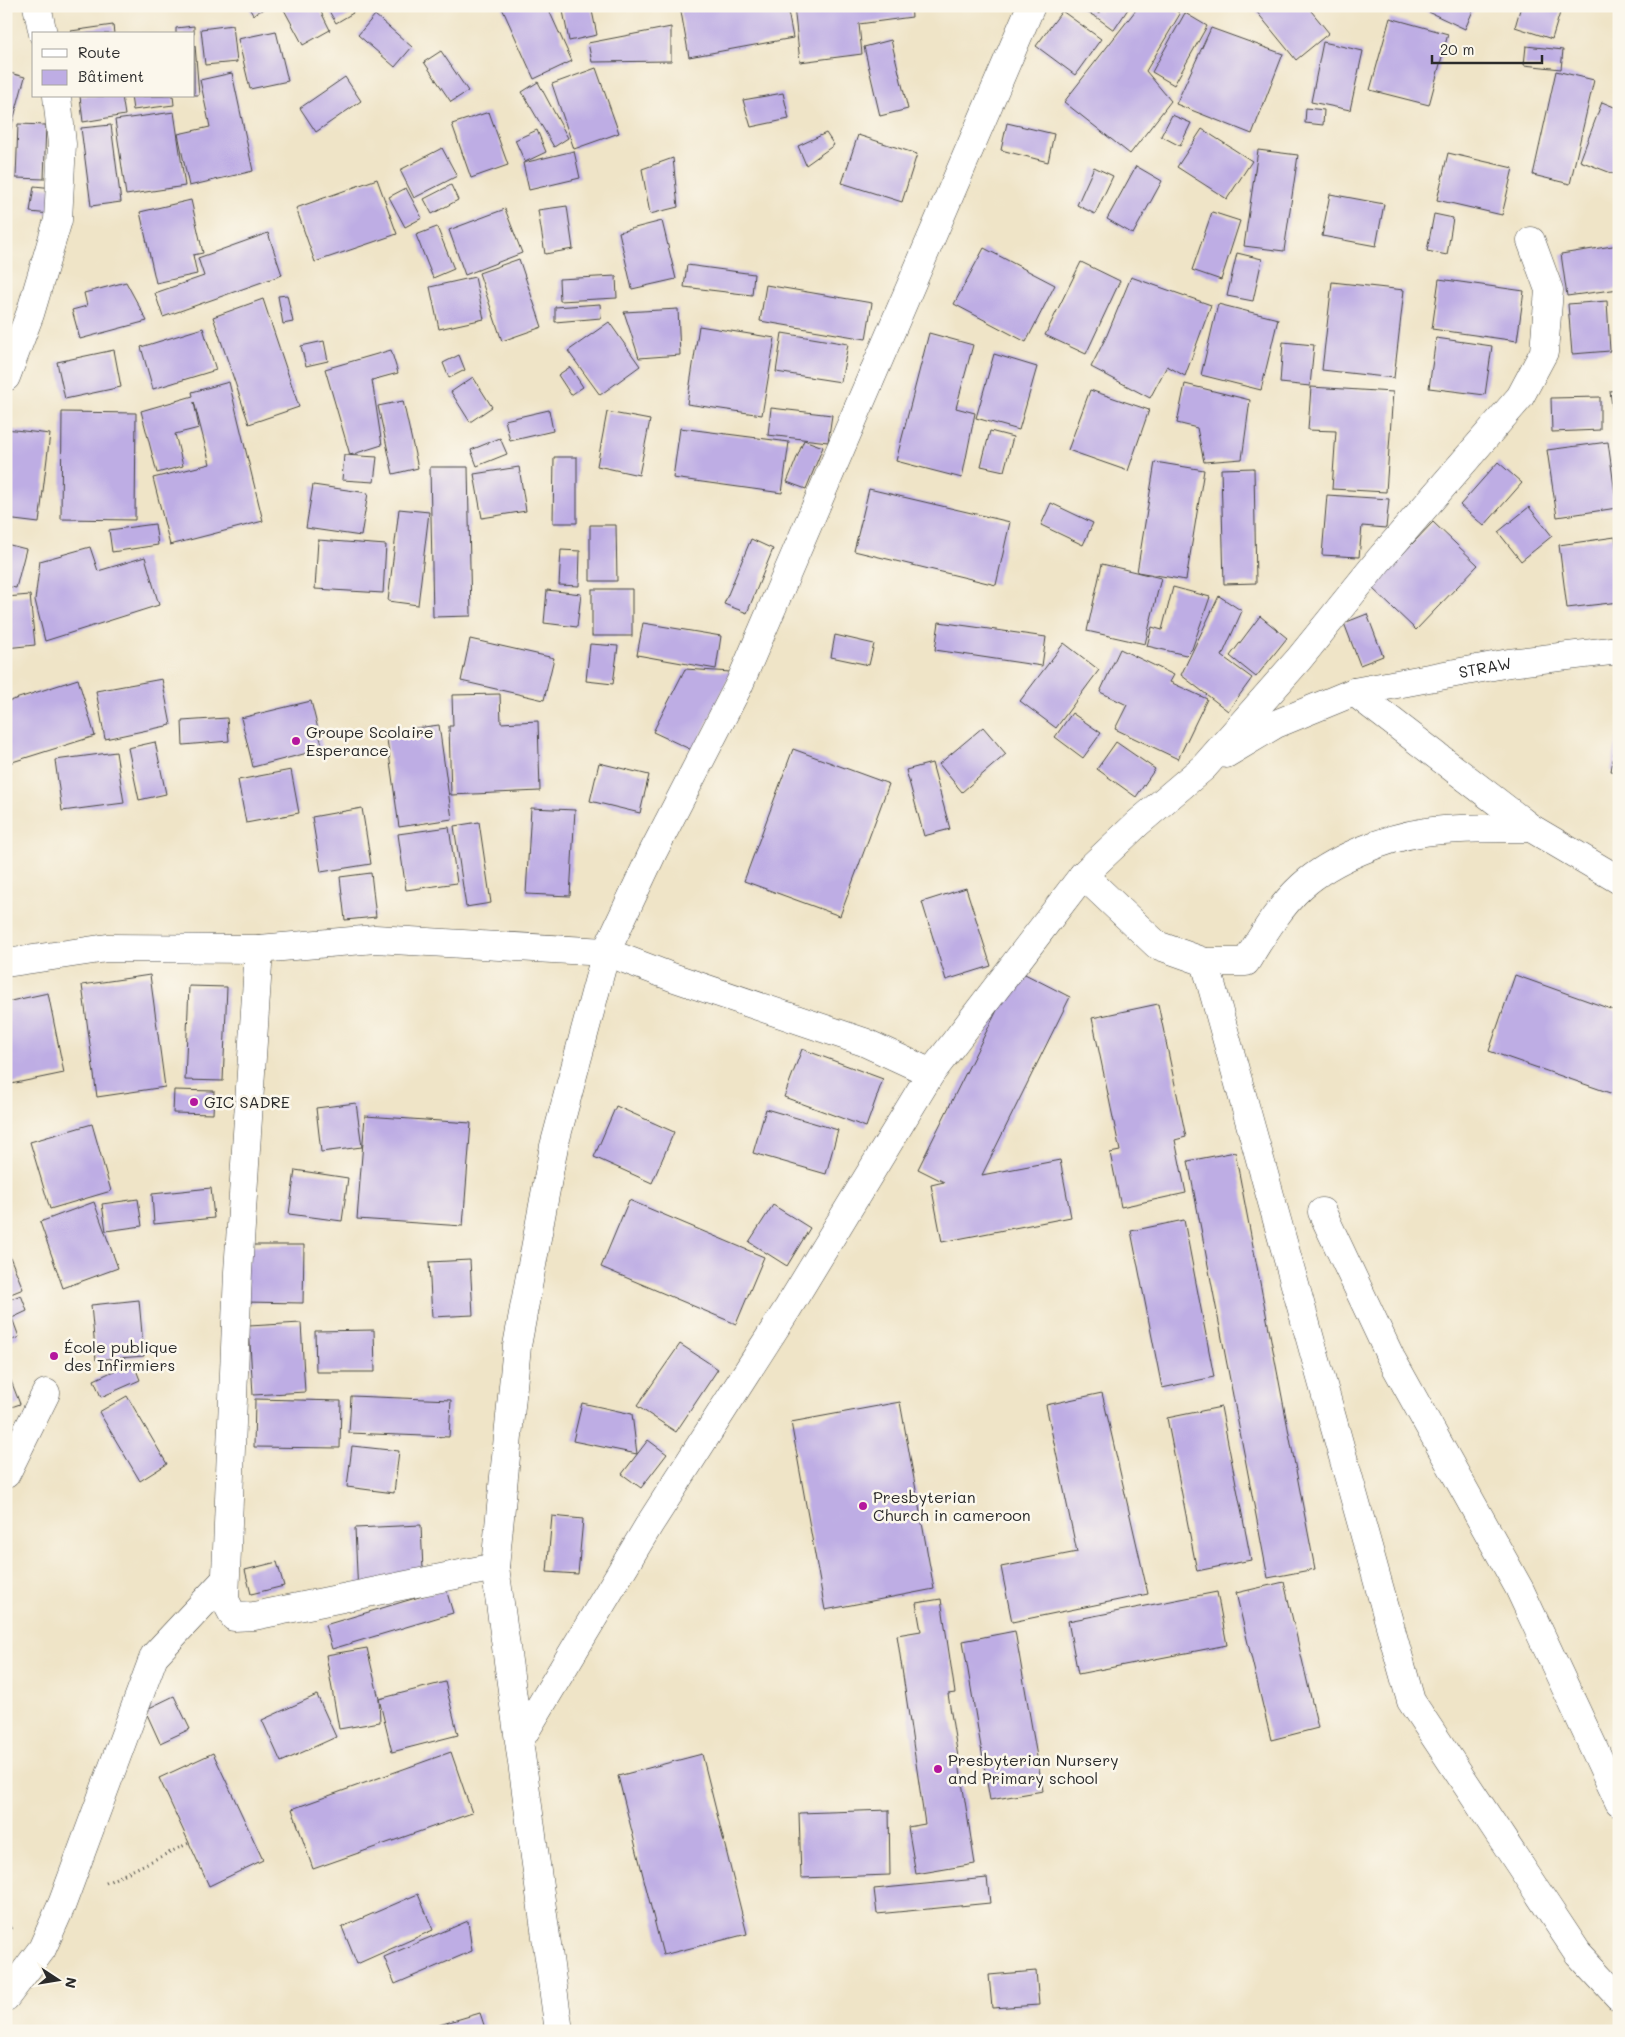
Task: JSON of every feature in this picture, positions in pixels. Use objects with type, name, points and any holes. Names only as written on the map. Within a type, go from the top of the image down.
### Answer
[{"type":"street","points":[[38,6],[44,32]]},
{"type":"street","points":[[559,2031],[495,1567],[516,1346],[554,1146],[606,952],[653,852],[739,684],[1031,6]]},
{"type":"street","points":[[6,377],[30,314],[58,220],[62,144],[57,98]]},
{"type":"street","points":[[520,1740],[648,1525],[788,1308],[931,1072],[1083,875],[1138,823],[1204,767],[1299,660],[1379,560],[1520,397],[1544,352],[1549,290],[1531,240]]},
{"type":"street","name":"STRAW","points":[[1204,767],[1276,724],[1354,692],[1509,663],[1619,650]]},
{"type":"street","points":[[1354,692],[1531,828],[1619,880]]},
{"type":"street","points":[[1083,875],[1157,945],[1205,962],[1246,962],[1269,926],[1302,886],[1342,859],[1383,842],[1426,832],[1531,828]]},
{"type":"street","points":[[6,964],[107,948],[260,949],[375,939],[606,952],[672,977],[864,1042],[931,1072]]},
{"type":"street","points":[[260,949],[238,1272],[225,1600],[234,1617],[254,1616],[495,1567]]},
{"type":"street","points":[[1205,962],[1412,1701],[1578,1954],[1619,1997]]},
{"type":"street","points":[[1322,1212],[1391,1358],[1519,1588],[1619,1802]]},
{"type":"street","points":[[6,1474],[46,1393]]},
{"type":"street","points":[[6,1997],[42,1949],[50,1931],[103,1796],[154,1656],[225,1580]]},
{"type":"building","points":[[248,6],[269,6],[253,15]]},
{"type":"building","points":[[282,6],[318,6],[330,30],[303,45]]},
{"type":"building","points":[[326,6],[350,6],[353,13],[336,23]]},
{"type":"building","points":[[505,6],[547,6],[572,61],[534,79],[502,8]]},
{"type":"building","points":[[562,6],[591,6],[597,35],[569,41]]},
{"type":"building","points":[[680,6],[787,6],[793,38],[689,57]]},
{"type":"building","points":[[794,6],[911,6],[912,17],[859,24],[862,54],[800,62]]},
{"type":"building","points":[[1075,6],[1101,6],[1098,14],[1103,6],[1130,6],[1114,30],[1096,17]]},
{"type":"building","points":[[1139,6],[1171,6],[1180,14],[1146,71],[1171,101],[1130,154],[1064,102]]},
{"type":"building","points":[[1252,6],[1307,6],[1329,33],[1296,60]]},
{"type":"building","points":[[1416,6],[1475,6],[1465,29]]},
{"type":"building","points":[[1521,6],[1562,6],[1552,39],[1515,27]]},
{"type":"building","points":[[1062,11],[1101,39],[1075,75],[1036,46]]},
{"type":"building","points":[[1185,13],[1207,26],[1174,85],[1152,72]]},
{"type":"building","points":[[375,15],[412,47],[395,67],[358,35]]},
{"type":"building","points":[[1390,18],[1448,34],[1429,105],[1370,90]]},
{"type":"building","points":[[113,25],[114,32],[71,32]]},
{"type":"building","points":[[233,25],[237,62],[205,65],[201,29]]},
{"type":"building","points":[[194,26],[194,32],[176,32],[176,28]]},
{"type":"building","points":[[671,27],[671,61],[592,62],[588,43]]},
{"type":"building","points":[[1211,28],[1283,54],[1252,134],[1176,104]]},
{"type":"building","points":[[276,31],[288,81],[250,89],[238,39]]},
{"type":"building","points":[[891,40],[908,109],[880,116],[864,47]]},
{"type":"building","points":[[1323,42],[1363,51],[1350,110],[1311,102]]},
{"type":"building","points":[[195,45],[199,95],[195,95]]},
{"type":"building","points":[[1526,46],[1563,50],[1561,69],[1524,65]]},
{"type":"building","points":[[441,51],[468,91],[451,102],[424,62]]},
{"type":"building","points":[[596,68],[619,133],[574,149],[552,84]]},
{"type":"building","points":[[1556,71],[1594,80],[1570,184],[1533,175]]},
{"type":"building","points":[[6,72],[25,77],[7,143],[6,143]]},
{"type":"building","points":[[232,73],[253,171],[189,186],[178,134],[210,127],[200,80]]},
{"type":"building","points":[[345,77],[361,101],[316,132],[300,108]]},
{"type":"building","points":[[538,82],[568,138],[554,147],[522,92]]},
{"type":"building","points":[[783,93],[789,119],[751,127],[743,100]]},
{"type":"building","points":[[80,98],[122,98],[125,115],[83,122]]},
{"type":"building","points":[[131,98],[173,98],[174,105],[133,110]]},
{"type":"building","points":[[1602,102],[1619,109],[1619,176],[1580,161]]},
{"type":"building","points":[[1306,108],[1324,110],[1323,125],[1305,123]]},
{"type":"building","points":[[174,112],[185,186],[126,195],[115,120]]},
{"type":"building","points":[[489,112],[508,165],[471,178],[452,124]]},
{"type":"building","points":[[1172,115],[1191,123],[1180,146],[1161,136]]},
{"type":"building","points":[[1007,123],[1054,134],[1048,162],[1001,150]]},
{"type":"building","points":[[18,124],[46,125],[44,179],[16,178]]},
{"type":"building","points":[[111,125],[121,202],[91,206],[81,128]]},
{"type":"building","points":[[1202,129],[1252,161],[1227,199],[1177,167]]},
{"type":"building","points":[[537,130],[546,152],[525,162],[515,140]]},
{"type":"building","points":[[826,133],[834,145],[806,165],[798,146]]},
{"type":"building","points":[[858,135],[917,154],[902,202],[842,183]]},
{"type":"building","points":[[442,148],[457,176],[414,198],[400,170]]},
{"type":"building","points":[[1258,150],[1298,155],[1284,251],[1244,246]]},
{"type":"building","points":[[574,151],[580,178],[529,190],[523,163]]},
{"type":"building","points":[[1448,153],[1513,168],[1502,215],[1437,200]]},
{"type":"building","points":[[673,158],[678,207],[650,214],[642,169]]},
{"type":"building","points":[[1136,166],[1162,181],[1133,234],[1107,219]]},
{"type":"building","points":[[1094,167],[1113,176],[1095,214],[1077,205]]},
{"type":"building","points":[[377,179],[397,234],[315,262],[296,208]]},
{"type":"building","points":[[451,185],[458,200],[432,214],[424,199]]},
{"type":"building","points":[[34,186],[54,188],[50,214],[30,212]]},
{"type":"building","points":[[406,188],[422,218],[405,227],[389,197]]},
{"type":"building","points":[[1330,194],[1384,204],[1376,246],[1322,236]]},
{"type":"building","points":[[191,200],[203,253],[193,255],[197,274],[156,283],[140,212]]},
{"type":"building","points":[[567,206],[573,249],[545,254],[538,210]]},
{"type":"building","points":[[505,209],[522,253],[465,275],[449,230]]},
{"type":"building","points":[[1212,212],[1240,221],[1221,280],[1192,270]]},
{"type":"building","points":[[1434,214],[1453,218],[1447,255],[1427,251]]},
{"type":"building","points":[[662,221],[676,279],[632,289],[619,232]]},
{"type":"building","points":[[437,227],[454,269],[433,278],[416,235]]},
{"type":"building","points":[[268,233],[282,275],[163,317],[155,293],[204,276],[198,258]]},
{"type":"building","points":[[1619,245],[1619,289],[1567,296],[1561,254]]},
{"type":"building","points":[[984,248],[1055,285],[1026,342],[954,304]]},
{"type":"building","points":[[1237,253],[1262,259],[1253,301],[1227,296]]},
{"type":"building","points":[[519,259],[542,327],[502,341],[479,273]]},
{"type":"building","points":[[1081,262],[1120,281],[1086,354],[1045,335]]},
{"type":"building","points":[[687,265],[754,274],[752,295],[684,287]]},
{"type":"building","points":[[616,276],[617,298],[560,301],[559,279]]},
{"type":"building","points":[[475,277],[484,319],[439,329],[430,287]]},
{"type":"building","points":[[1131,277],[1211,305],[1185,376],[1167,366],[1150,398],[1091,367],[1107,335]]},
{"type":"building","points":[[1439,279],[1524,291],[1517,341],[1432,329]]},
{"type":"building","points":[[126,282],[147,321],[80,339],[72,310],[87,306],[84,293]]},
{"type":"building","points":[[1332,282],[1404,290],[1394,378],[1322,370]]},
{"type":"building","points":[[766,285],[872,303],[866,339],[760,321]]},
{"type":"building","points":[[287,295],[293,322],[283,324],[278,296]]},
{"type":"building","points":[[263,299],[299,407],[249,424],[213,317]]},
{"type":"building","points":[[1607,301],[1610,351],[1572,354],[1568,304]]},
{"type":"building","points":[[600,304],[601,318],[555,322],[555,307]]},
{"type":"building","points":[[1218,304],[1278,319],[1261,390],[1201,375]]},
{"type":"building","points":[[678,309],[680,355],[639,358],[624,312]]},
{"type":"building","points":[[1616,313],[1619,313],[1619,364],[1616,364]]},
{"type":"building","points":[[609,322],[640,366],[600,395],[568,351]]},
{"type":"building","points":[[699,326],[775,338],[762,415],[687,404]]},
{"type":"building","points":[[203,328],[216,370],[153,389],[141,347]]},
{"type":"building","points":[[782,333],[848,344],[841,382],[776,372]]},
{"type":"building","points":[[929,333],[973,345],[956,408],[975,413],[962,478],[896,461]]},
{"type":"building","points":[[1436,338],[1492,346],[1485,395],[1429,388]]},
{"type":"building","points":[[324,341],[328,361],[306,366],[301,346]]},
{"type":"building","points":[[1283,342],[1314,345],[1310,386],[1280,383]]},
{"type":"building","points":[[114,350],[121,387],[65,399],[57,362]]},
{"type":"building","points":[[391,350],[398,373],[372,380],[382,445],[350,455],[325,369]]},
{"type":"building","points":[[994,354],[1037,367],[1019,430],[976,418]]},
{"type":"building","points":[[459,355],[465,370],[449,378],[443,363]]},
{"type":"building","points":[[570,367],[583,387],[571,395],[558,375]]},
{"type":"building","points":[[473,377],[492,407],[470,422],[451,392]]},
{"type":"building","points":[[229,382],[263,521],[170,545],[153,478],[210,464],[194,402],[199,428],[175,434],[183,466],[157,473],[141,411],[193,396],[192,392]]},
{"type":"building","points":[[1185,384],[1250,400],[1242,459],[1204,462],[1197,428],[1177,423]]},
{"type":"building","points":[[1311,387],[1393,392],[1386,492],[1332,489],[1336,431],[1308,430]]},
{"type":"building","points":[[1090,390],[1149,410],[1128,471],[1068,450]]},
{"type":"building","points":[[1619,390],[1619,448],[1618,448],[1610,391]]},
{"type":"building","points":[[1600,397],[1600,430],[1552,432],[1551,398]]},
{"type":"building","points":[[403,401],[418,468],[393,474],[378,406]]},
{"type":"building","points":[[771,408],[832,415],[828,442],[768,435]]},
{"type":"building","points":[[549,410],[553,431],[510,441],[505,420]]},
{"type":"building","points":[[62,412],[136,413],[135,520],[61,519]]},
{"type":"building","points":[[607,412],[650,420],[639,475],[597,466]]},
{"type":"building","points":[[680,428],[789,442],[782,493],[673,478]]},
{"type":"building","points":[[6,429],[50,434],[39,523],[6,519]]},
{"type":"building","points":[[990,431],[1013,437],[1004,471],[981,466]]},
{"type":"building","points":[[500,438],[507,454],[477,466],[471,450]]},
{"type":"building","points":[[804,440],[823,447],[806,489],[787,482]]},
{"type":"building","points":[[1608,442],[1617,508],[1557,517],[1547,450]]},
{"type":"building","points":[[344,455],[377,457],[374,482],[342,480]]},
{"type":"building","points":[[554,457],[577,457],[577,523],[553,523]]},
{"type":"building","points":[[1155,462],[1204,470],[1186,580],[1137,572]]},
{"type":"building","points":[[1498,462],[1522,483],[1484,526],[1460,505]]},
{"type":"building","points":[[430,467],[468,467],[471,616],[433,617]]},
{"type":"building","points":[[519,467],[526,511],[482,518],[474,474]]},
{"type":"building","points":[[1254,468],[1256,583],[1224,584],[1221,469]]},
{"type":"building","points":[[313,485],[368,493],[361,536],[306,528]]},
{"type":"building","points":[[869,489],[1010,522],[996,585],[854,551]]},
{"type":"building","points":[[1327,495],[1389,499],[1386,528],[1362,526],[1359,557],[1322,555]]},
{"type":"building","points":[[1051,503],[1093,523],[1083,545],[1041,525]]},
{"type":"building","points":[[1529,507],[1552,536],[1521,561],[1498,532]]},
{"type":"building","points":[[399,509],[429,512],[418,605],[388,601]]},
{"type":"building","points":[[1433,522],[1478,565],[1416,630],[1371,587]]},
{"type":"building","points":[[155,524],[158,545],[112,552],[109,530]]},
{"type":"building","points":[[590,525],[616,525],[617,581],[590,581]]},
{"type":"building","points":[[1615,537],[1619,565],[1619,602],[1567,608],[1559,545]]},
{"type":"building","points":[[751,539],[773,549],[747,613],[724,604]]},
{"type":"building","points":[[318,540],[386,545],[383,593],[315,589]]},
{"type":"building","points":[[6,544],[26,549],[16,588],[6,586]]},
{"type":"building","points":[[90,547],[98,571],[145,557],[159,605],[45,641],[35,600],[40,561]]},
{"type":"building","points":[[561,550],[580,551],[579,586],[559,585]]},
{"type":"building","points":[[1102,564],[1161,578],[1145,644],[1087,631]]},
{"type":"building","points":[[1173,587],[1210,597],[1192,649],[1186,655],[1147,646],[1152,627],[1162,630]]},
{"type":"building","points":[[592,589],[632,589],[632,636],[592,636]]},
{"type":"building","points":[[547,590],[581,594],[577,627],[544,623]]},
{"type":"building","points":[[30,595],[35,645],[6,648],[6,597]]},
{"type":"building","points":[[1219,596],[1242,611],[1222,656],[1252,678],[1228,711],[1181,675]]},
{"type":"building","points":[[1367,614],[1383,656],[1360,665],[1344,623]]},
{"type":"building","points":[[1260,616],[1287,638],[1256,677],[1230,656]]},
{"type":"building","points":[[939,622],[1046,637],[1042,666],[935,650]]},
{"type":"building","points":[[643,623],[721,636],[716,669],[637,655]]},
{"type":"building","points":[[835,635],[874,644],[869,665],[831,657]]},
{"type":"building","points":[[470,639],[554,658],[544,700],[461,681]]},
{"type":"building","points":[[1064,643],[1099,670],[1056,728],[1020,701]]},
{"type":"building","points":[[590,644],[618,646],[613,684],[586,681]]},
{"type":"building","points":[[1120,649],[1174,675],[1170,682],[1207,699],[1178,759],[1115,729],[1127,705],[1100,692]]},
{"type":"building","points":[[685,669],[731,672],[694,751],[653,732]]},
{"type":"building","points":[[78,679],[95,736],[6,764],[6,702]]},
{"type":"building","points":[[162,679],[171,725],[105,739],[96,691]]},
{"type":"building","points":[[500,694],[501,723],[538,721],[540,791],[451,795],[449,726],[453,726],[452,695]]},
{"type":"building","points":[[311,701],[323,749],[253,767],[241,718]]},
{"type":"building","points":[[1072,713],[1101,733],[1083,758],[1055,737]]},
{"type":"building","points":[[227,718],[229,741],[183,745],[182,721]]},
{"type":"building","points":[[439,725],[452,819],[399,827],[386,732]]},
{"type":"building","points":[[983,727],[1006,754],[962,792],[939,764]]},
{"type":"building","points":[[1619,733],[1619,772],[1611,771]]},
{"type":"building","points":[[155,742],[166,794],[139,800],[128,748]]},
{"type":"building","points":[[1116,742],[1155,769],[1136,797],[1097,769]]},
{"type":"building","points":[[793,749],[889,784],[840,916],[744,881]]},
{"type":"building","points":[[116,752],[124,803],[62,811],[55,760]]},
{"type":"building","points":[[599,763],[649,775],[640,813],[590,801]]},
{"type":"building","points":[[932,763],[950,829],[924,836],[906,770]]},
{"type":"building","points":[[291,770],[299,813],[246,823],[238,780]]},
{"type":"building","points":[[362,808],[371,864],[321,872],[312,817]]},
{"type":"building","points":[[531,808],[575,810],[570,896],[526,894]]},
{"type":"building","points":[[479,822],[491,903],[466,907],[454,826]]},
{"type":"building","points":[[449,827],[457,883],[406,890],[398,834]]},
{"type":"building","points":[[371,873],[376,917],[345,920],[340,877]]},
{"type":"building","points":[[966,888],[991,966],[946,980],[922,902]]},
{"type":"building","points":[[1017,970],[1070,997],[982,1175],[1060,1160],[1071,1217],[942,1242],[931,1185],[944,1182],[918,1169]]},
{"type":"building","points":[[150,975],[165,1087],[97,1097],[82,985]]},
{"type":"building","points":[[1515,975],[1619,1012],[1619,1075],[1613,1094],[1489,1051]]},
{"type":"building","points":[[189,986],[227,987],[223,1081],[185,1080]]},
{"type":"building","points":[[48,993],[64,1073],[6,1085],[6,1002]]},
{"type":"building","points":[[1158,1004],[1186,1137],[1175,1140],[1186,1193],[1121,1207],[1110,1153],[1120,1151],[1092,1018]]},
{"type":"building","points":[[802,1049],[883,1079],[866,1127],[784,1097]]},
{"type":"building","name":"GIC SADRE","points":[[174,1090],[214,1091],[213,1114],[173,1113]]},
{"type":"building","points":[[356,1103],[362,1147],[321,1152],[316,1108]]},
{"type":"building","points":[[616,1106],[674,1132],[652,1183],[594,1157]]},
{"type":"building","points":[[766,1109],[838,1130],[826,1174],[753,1153]]},
{"type":"building","points":[[365,1116],[471,1123],[463,1226],[357,1219]]},
{"type":"building","points":[[92,1124],[111,1191],[50,1209],[30,1142]]},
{"type":"building","points":[[1235,1152],[1315,1569],[1268,1578],[1188,1161]]},
{"type":"building","points":[[295,1170],[348,1178],[342,1221],[289,1214]]},
{"type":"building","points":[[211,1188],[214,1218],[154,1224],[152,1194]]},
{"type":"building","points":[[138,1199],[142,1226],[106,1231],[102,1204]]},
{"type":"building","points":[[629,1200],[764,1257],[736,1324],[601,1267]]},
{"type":"building","points":[[94,1202],[118,1268],[63,1288],[40,1222]]},
{"type":"building","points":[[773,1205],[810,1228],[787,1266],[749,1242]]},
{"type":"building","points":[[1184,1220],[1214,1377],[1162,1388],[1131,1231]]},
{"type":"building","points":[[243,1245],[304,1245],[303,1303],[243,1302]]},
{"type":"building","points":[[6,1247],[23,1289],[6,1296]]},
{"type":"building","points":[[470,1260],[473,1315],[432,1317],[429,1262]]},
{"type":"building","points":[[21,1295],[27,1311],[12,1318],[19,1337],[6,1343],[6,1301]]},
{"type":"building","points":[[139,1300],[144,1356],[96,1360],[91,1305]]},
{"type":"building","points":[[301,1323],[305,1392],[253,1395],[249,1326]]},
{"type":"building","points":[[374,1330],[375,1372],[316,1372],[315,1331]]},
{"type":"building","points":[[680,1344],[718,1369],[676,1432],[637,1406]]},
{"type":"building","points":[[133,1362],[140,1380],[101,1397],[94,1380]]},
{"type":"building","points":[[6,1368],[20,1404],[6,1409]]},
{"type":"building","points":[[1102,1393],[1148,1594],[1012,1622],[1001,1567],[1077,1552],[1046,1405]]},
{"type":"building","points":[[127,1396],[167,1464],[140,1481],[99,1412]]},
{"type":"building","points":[[351,1396],[451,1400],[449,1437],[349,1433]]},
{"type":"building","points":[[255,1399],[341,1401],[340,1448],[254,1447]]},
{"type":"building","name":"Presbyterian Church in cameroon","points":[[900,1402],[934,1589],[825,1610],[791,1422]]},
{"type":"building","points":[[582,1403],[632,1414],[637,1454],[573,1441]]},
{"type":"building","points":[[1221,1407],[1251,1560],[1197,1571],[1167,1418]]},
{"type":"building","points":[[648,1440],[667,1454],[641,1488],[622,1474]]},
{"type":"building","points":[[352,1446],[399,1451],[394,1493],[347,1487]]},
{"type":"building","points":[[552,1516],[583,1519],[578,1574],[547,1572]]},
{"type":"building","points":[[421,1525],[423,1570],[358,1595],[355,1528]]},
{"type":"building","points":[[277,1562],[284,1586],[251,1594],[245,1570]]},
{"type":"building","points":[[1284,1582],[1318,1728],[1271,1740],[1236,1593]]},
{"type":"building","points":[[446,1589],[453,1613],[332,1649],[325,1625]]},
{"type":"building","points":[[1217,1592],[1227,1645],[1078,1674],[1068,1621]]},
{"type":"building","name":"Presbyterian Nursery and Primary school","points":[[941,1599],[955,1693],[948,1694],[975,1864],[916,1874],[908,1827],[925,1824],[897,1635],[921,1631],[916,1603]]},
{"type":"building","points":[[1015,1631],[1043,1791],[990,1800],[963,1641]]},
{"type":"building","points":[[367,1648],[379,1699],[380,1722],[339,1729],[326,1655]]},
{"type":"building","points":[[445,1682],[458,1735],[392,1752],[379,1699]]},
{"type":"building","points":[[317,1695],[336,1737],[281,1762],[262,1720]]},
{"type":"building","points":[[174,1696],[190,1729],[160,1743],[145,1710]]},
{"type":"building","points":[[451,1752],[472,1813],[313,1869],[292,1809]]},
{"type":"building","points":[[213,1753],[263,1860],[209,1886],[159,1778]]},
{"type":"building","points":[[702,1754],[747,1934],[663,1955],[618,1776]]},
{"type":"building","points":[[889,1810],[890,1875],[801,1878],[799,1813]]},
{"type":"building","points":[[987,1878],[990,1903],[877,1914],[874,1889]]},
{"type":"building","points":[[418,1894],[433,1930],[357,1964],[342,1927]]},
{"type":"building","points":[[468,1921],[472,1951],[395,1984],[384,1957]]},
{"type":"building","points":[[1036,1971],[1039,2005],[992,2008],[989,1975]]},
{"type":"building","points":[[480,2013],[486,2031],[422,2031],[422,2030]]},
{"type":"place","name":"Groupe Scolaire Esperance","points":[[296,741]]},
{"type":"place","name":"GIC SADRE","points":[[194,1102]]},
{"type":"place","name":"École publique des Infirmiers","points":[[54,1356]]},
{"type":"place","name":"Presbyterian Church in cameroon","points":[[863,1506]]},
{"type":"place","name":"Presbyterian Nursery and Primary school","points":[[938,1769]]}]
